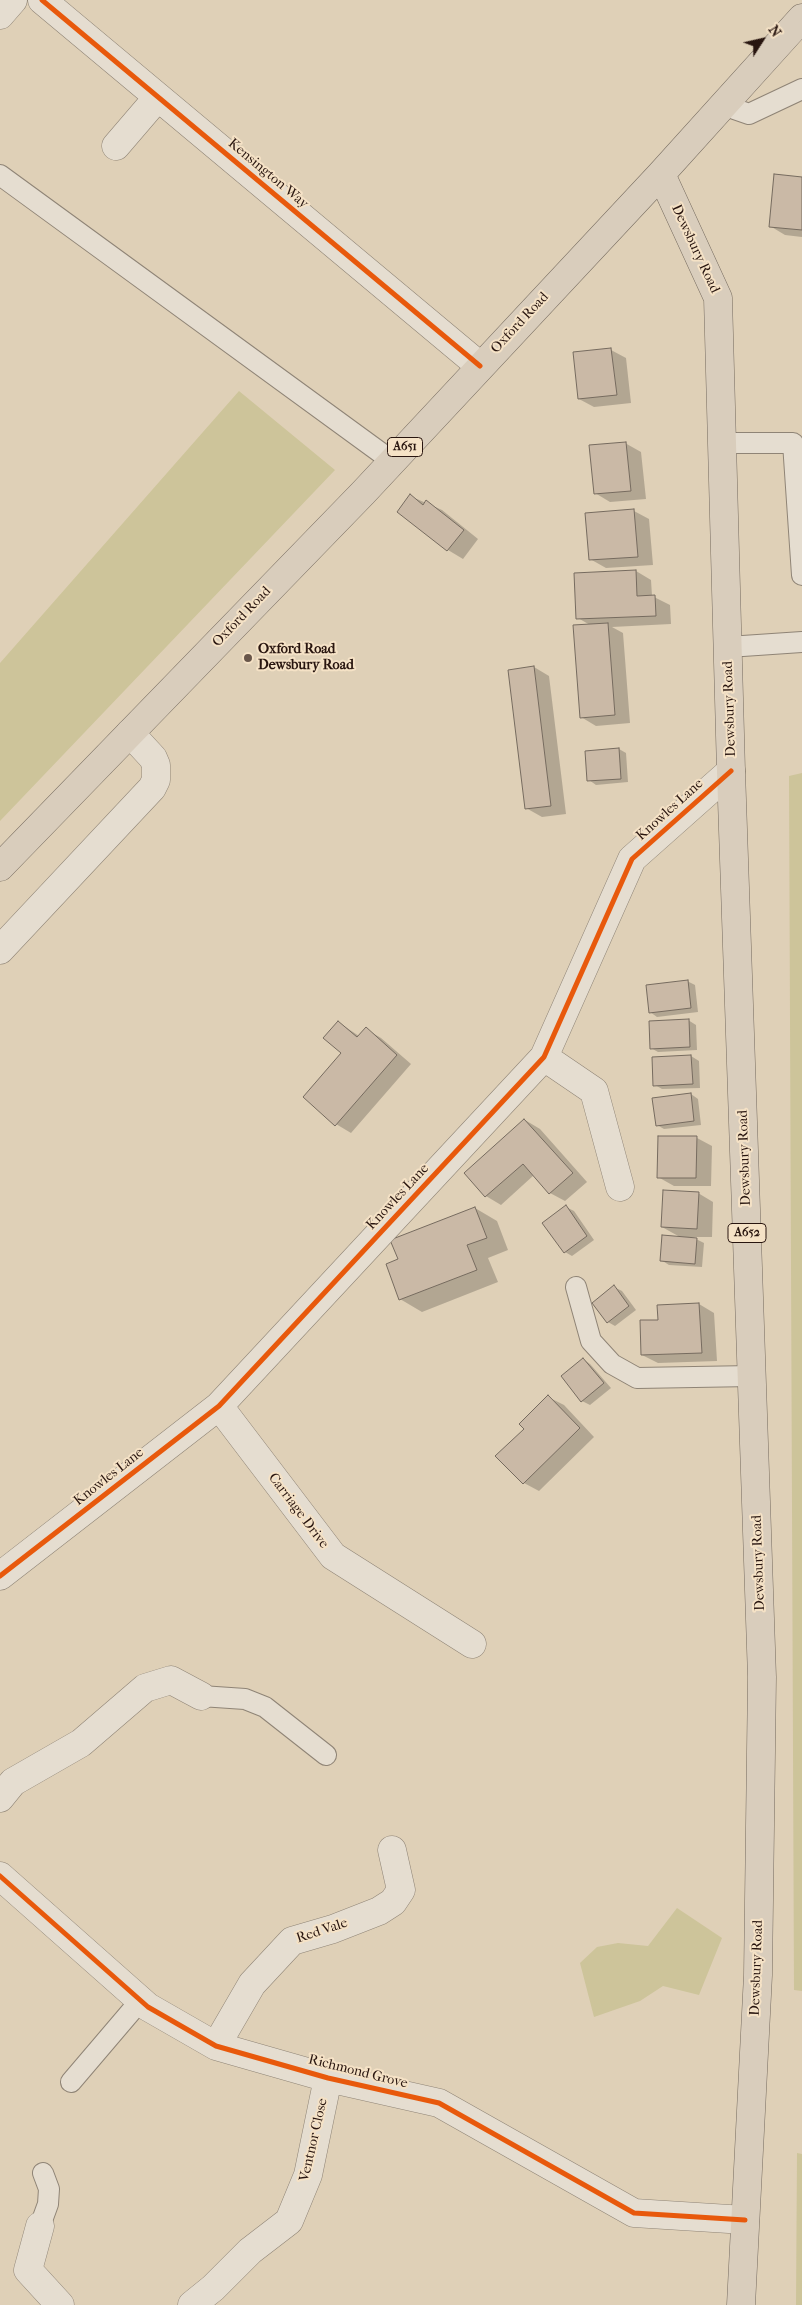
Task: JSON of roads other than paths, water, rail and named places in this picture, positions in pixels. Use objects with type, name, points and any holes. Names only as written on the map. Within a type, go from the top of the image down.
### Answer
[{"type":"main road","name":"Oxford Road","points":[[0,868],[392,461],[661,174],[802,18]]},
{"type":"main road","name":"Dewsbury Road","points":[[661,174],[718,298],[731,771],[762,1678],[758,1975],[741,2305]]},
{"type":"street","points":[[0,15],[13,0]]},
{"type":"street","name":"Kensington Way","points":[[42,0],[480,366]]},
{"type":"street","points":[[116,146],[158,97]]},
{"type":"street","points":[[0,950],[152,788],[156,780],[156,765],[153,758],[130,733]]},
{"type":"street","name":"Knowles Lane","points":[[0,1576],[219,1406],[544,1057],[632,859],[731,771]]},
{"type":"street","points":[[544,1057],[594,1091],[620,1187]]},
{"type":"street","name":"Carriage Drive","points":[[219,1406],[333,1556],[472,1644]]},
{"type":"street","points":[[0,1798],[13,1782],[80,1743],[145,1688],[171,1680],[201,1696]]},
{"type":"street","name":"Red Vale","points":[[216,2046],[252,1984],[292,1940],[333,1929],[379,1912],[393,1902],[401,1890],[392,1850]]},
{"type":"street","name":"Richmond Grove","points":[[0,1876],[140,2001],[216,2046],[328,2078],[439,2103],[634,2213],[745,2220]]},
{"type":"street","name":"Ventnor Close","points":[[192,2305],[213,2288],[250,2251],[289,2221],[308,2176],[328,2078]]},
{"type":"street","points":[[40,2226],[28,2270],[60,2305]]},
{"type":"lane","points":[[723,105],[749,114],[802,89]]},
{"type":"lane","points":[[0,175],[392,461]]},
{"type":"lane","points":[[722,443],[793,443],[802,575]]},
{"type":"lane","points":[[728,647],[802,642]]},
{"type":"lane","points":[[576,1287],[592,1341],[612,1364],[637,1378],[752,1376]]},
{"type":"lane","points":[[201,1696],[245,1699],[265,1707],[326,1755]]},
{"type":"lane","points":[[71,2082],[140,2001]]},
{"type":"lane","points":[[40,2226],[48,2204],[48,2189],[42,2173]]},
{"type":"place","name":"Oxford Road Dewsbury Road","points":[[248,658]]}]
